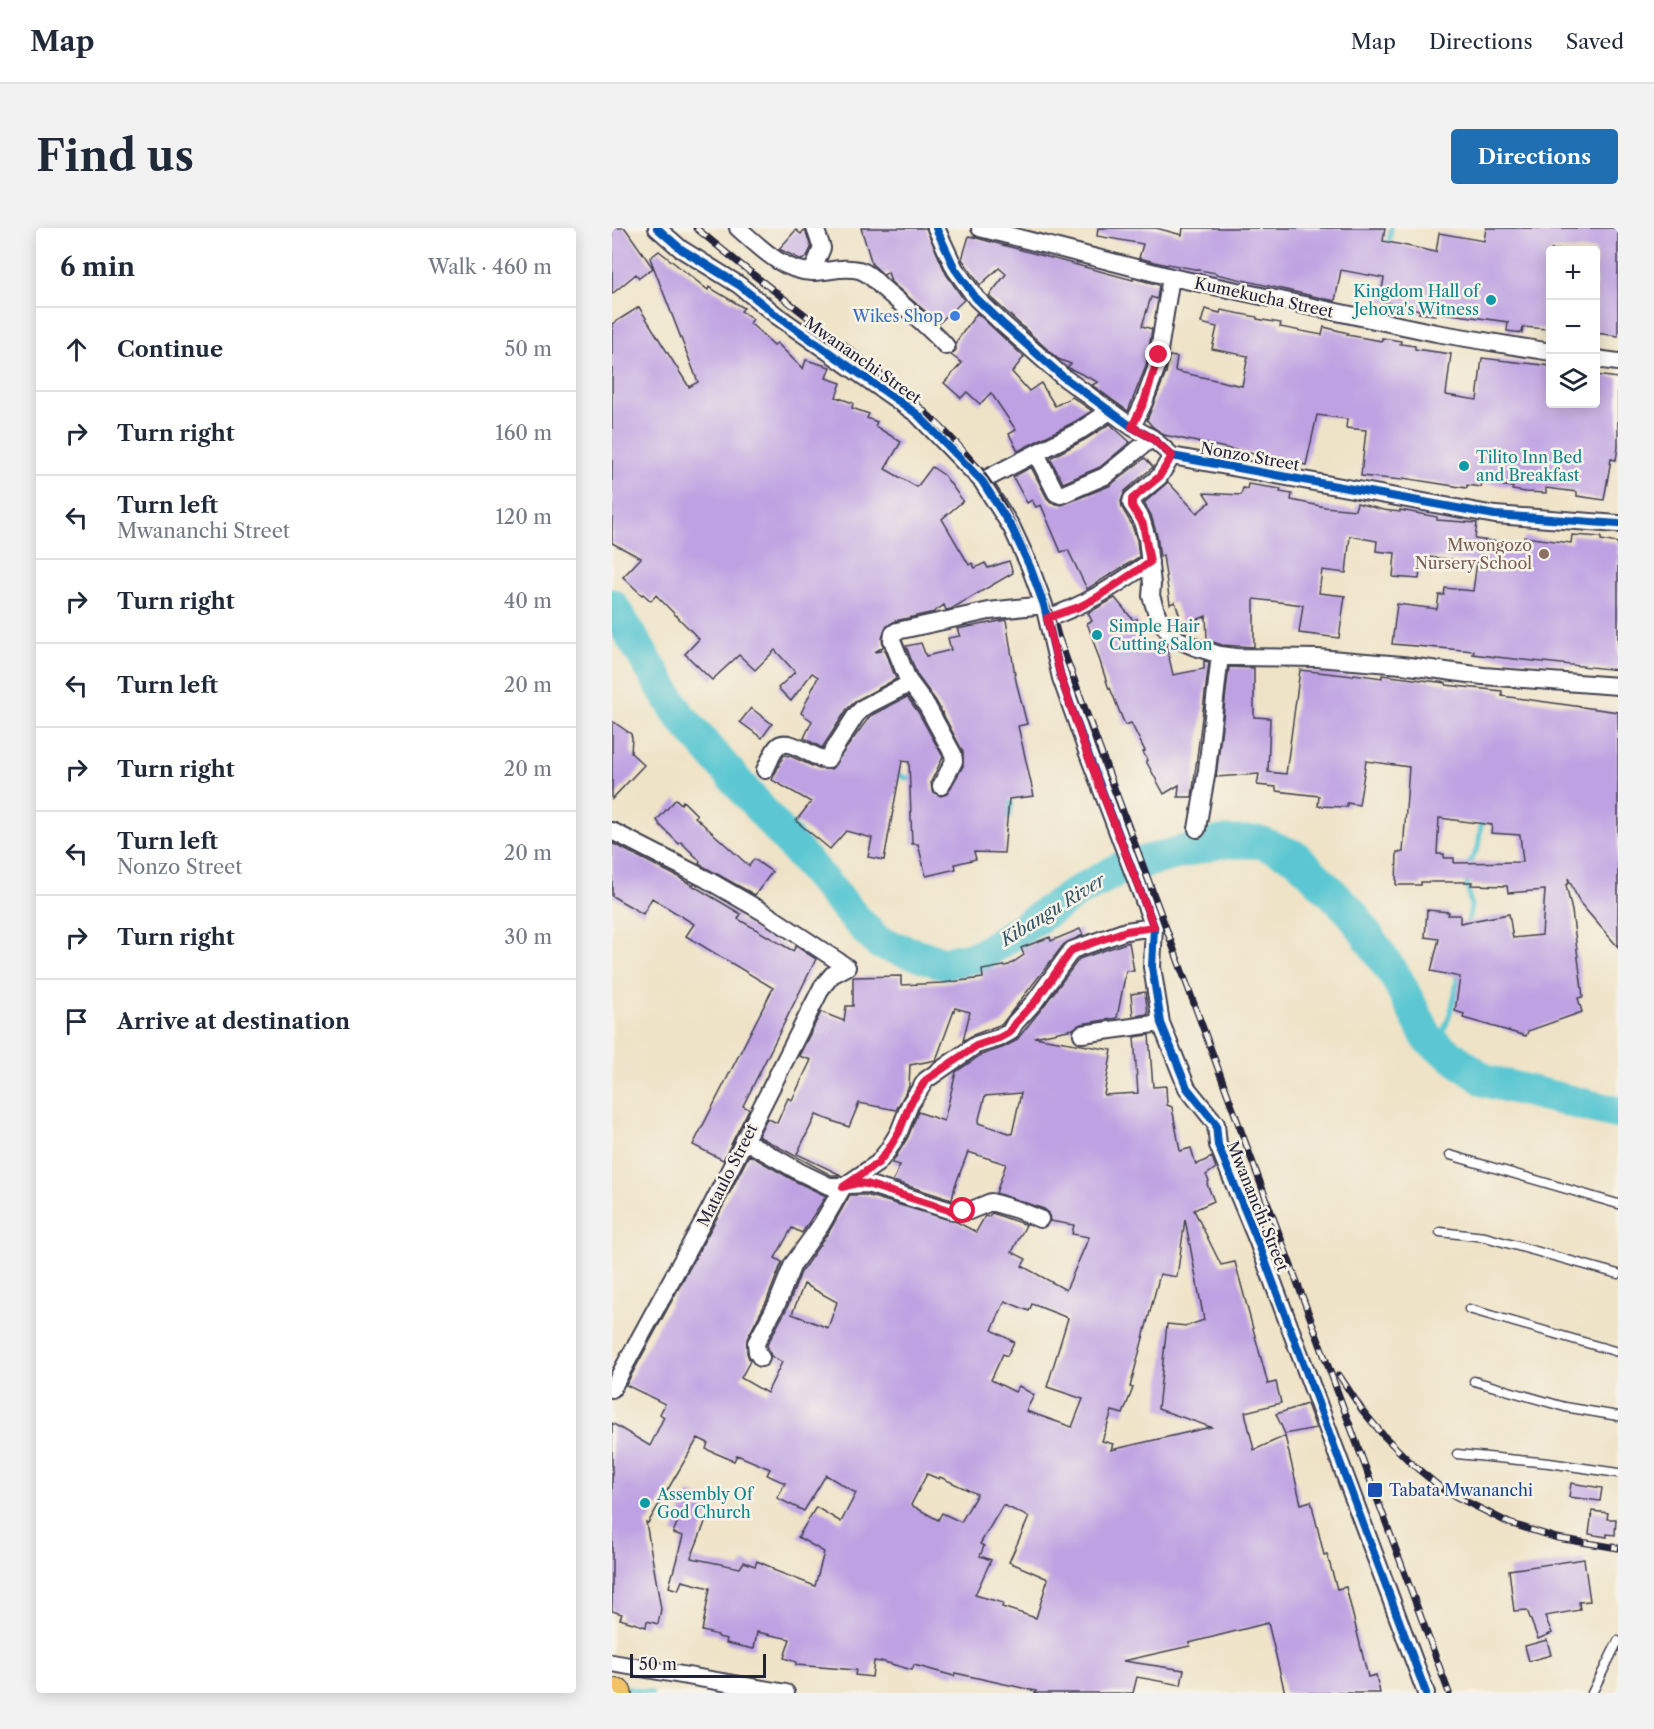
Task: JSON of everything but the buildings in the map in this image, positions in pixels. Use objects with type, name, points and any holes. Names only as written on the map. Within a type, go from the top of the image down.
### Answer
[{"type":"main road","points":[[612,1692],[618,1693]]},
{"type":"street","name":"Mwananchi Street","points":[[657,228],[681,249],[739,285],[776,315],[917,414],[982,481],[1012,528],[1030,567],[1046,612],[1061,678],[1154,927],[1152,967],[1161,1023],[1187,1088],[1216,1124],[1218,1145],[1258,1242],[1426,1693]]},
{"type":"street","points":[[738,228],[779,262],[796,270],[812,272],[849,268],[860,270],[871,276],[912,311],[946,346]]},
{"type":"street","points":[[812,272],[822,248],[815,228]]},
{"type":"street","points":[[936,228],[955,269],[976,298],[1062,376],[1132,427],[1152,438],[1172,456],[1159,477],[1132,499],[1132,506],[1143,524],[1150,562],[1150,596],[1153,605],[1168,632],[1177,639],[1220,654],[1265,659],[1318,658],[1402,665],[1483,676],[1618,686]]},
{"type":"street","name":"Kumekucha Street","points":[[980,228],[1171,277],[1436,333],[1546,351]]},
{"type":"street","points":[[1132,427],[1156,369],[1171,277]]},
{"type":"street","points":[[1600,360],[1618,362]]},
{"type":"street","points":[[982,481],[1081,430],[1110,411]]},
{"type":"street","points":[[1037,454],[1050,485],[1060,495],[1105,476],[1152,438]]},
{"type":"street","name":"Nonzo Street","points":[[1172,456],[1495,515],[1618,524]]},
{"type":"street","points":[[941,786],[954,761],[953,754],[927,706],[908,680],[892,640],[893,634],[897,631],[973,614],[1013,608],[1046,612],[1079,607],[1150,562]]},
{"type":"street","points":[[1197,829],[1207,770],[1220,654]]},
{"type":"street","points":[[765,770],[777,747],[784,743],[821,760],[827,760],[856,715],[864,707],[907,685],[908,680]]},
{"type":"street","name":"Mataulo Street","points":[[612,831],[706,879],[765,913],[847,967],[832,975],[822,987],[710,1209],[612,1389]]},
{"type":"street","points":[[761,1358],[757,1352],[756,1343],[777,1304],[793,1264],[843,1187],[878,1163],[888,1150],[899,1132],[910,1104],[926,1080],[976,1046],[1010,1032],[1015,1023],[1035,1002],[1072,950],[1126,931],[1154,927]]},
{"type":"street","points":[[1082,1034],[1161,1023]]},
{"type":"street","points":[[744,1140],[829,1186],[867,1184],[955,1212],[969,1211],[985,1203],[996,1202],[1040,1220]]},
{"type":"street","points":[[612,1663],[786,1693]]},
{"type":"lane","points":[[1450,1155],[1618,1204]]},
{"type":"lane","points":[[1440,1232],[1485,1237],[1618,1274]]},
{"type":"lane","points":[[1469,1309],[1618,1352]]},
{"type":"lane","points":[[1474,1381],[1565,1407],[1618,1416]]},
{"type":"lane","points":[[1457,1454],[1549,1463],[1618,1473]]},
{"type":"lane","points":[[1592,1693],[1618,1643]]},
{"type":"waterway","points":[[1388,248],[1391,228]]},
{"type":"waterway","name":"Kibangu River","points":[[612,605],[680,716],[879,943],[944,963],[980,956],[1074,894],[1121,868],[1220,842],[1260,842],[1296,857],[1352,913],[1397,979],[1428,1039],[1486,1081],[1618,1113]]},
{"type":"waterway","points":[[894,771],[905,778],[915,778]]},
{"type":"waterway","points":[[1004,800],[1012,804],[1009,817]]},
{"type":"waterway","points":[[1466,868],[1478,848],[1482,818]]},
{"type":"waterway","points":[[1466,877],[1471,907],[1467,927]]},
{"type":"waterway","points":[[1428,1039],[1432,1040],[1444,1030],[1455,994],[1457,970]]},
{"type":"waterway","points":[[625,1688],[652,1693]]},
{"type":"railway","points":[[696,228],[881,374],[937,423],[985,478],[1014,527],[1051,617],[1449,1693]]},
{"type":"railway","points":[[1339,1375],[1362,1410],[1383,1435],[1413,1465],[1445,1491],[1509,1523],[1557,1538],[1618,1548]]},
{"type":"cycle path","points":[[657,228],[681,249],[739,285],[776,315],[917,414],[982,481],[1012,528],[1044,605],[1061,678],[1154,927],[1152,967],[1161,1023],[1187,1088],[1216,1124],[1218,1145],[1258,1242],[1426,1693]]},
{"type":"cycle path","points":[[936,228],[955,269],[976,298],[1062,376],[1132,427],[1152,438],[1172,456],[1495,515],[1618,524]]},
{"type":"place","name":"Kingdom Hall of Jehova's Witness","points":[[1491,300]]},
{"type":"place","name":"Wikes Shop","points":[[955,316]]},
{"type":"place","name":"Tilito Inn Bed and Breakfast","points":[[1464,466]]},
{"type":"place","name":"Mwongozo Nursery School","points":[[1544,554]]},
{"type":"place","name":"Simple Hair Cutting Salon","points":[[1097,635]]},
{"type":"place","name":"Tabata Mwananchi","points":[[1375,1490]]},
{"type":"place","name":"Assembly Of God Church","points":[[645,1503]]},
{"type":"route","points":[[963,1211],[955,1212],[867,1184],[858,1183],[843,1187],[878,1163],[899,1132],[910,1104],[926,1080],[976,1046],[1010,1032],[1015,1023],[1035,1002],[1072,950],[1126,931],[1154,927],[1086,751],[1061,678],[1047,618],[1079,607],[1096,598],[1150,562],[1143,524],[1131,503],[1132,499],[1159,477],[1172,456],[1152,438],[1132,427],[1144,402],[1159,355]]}]
